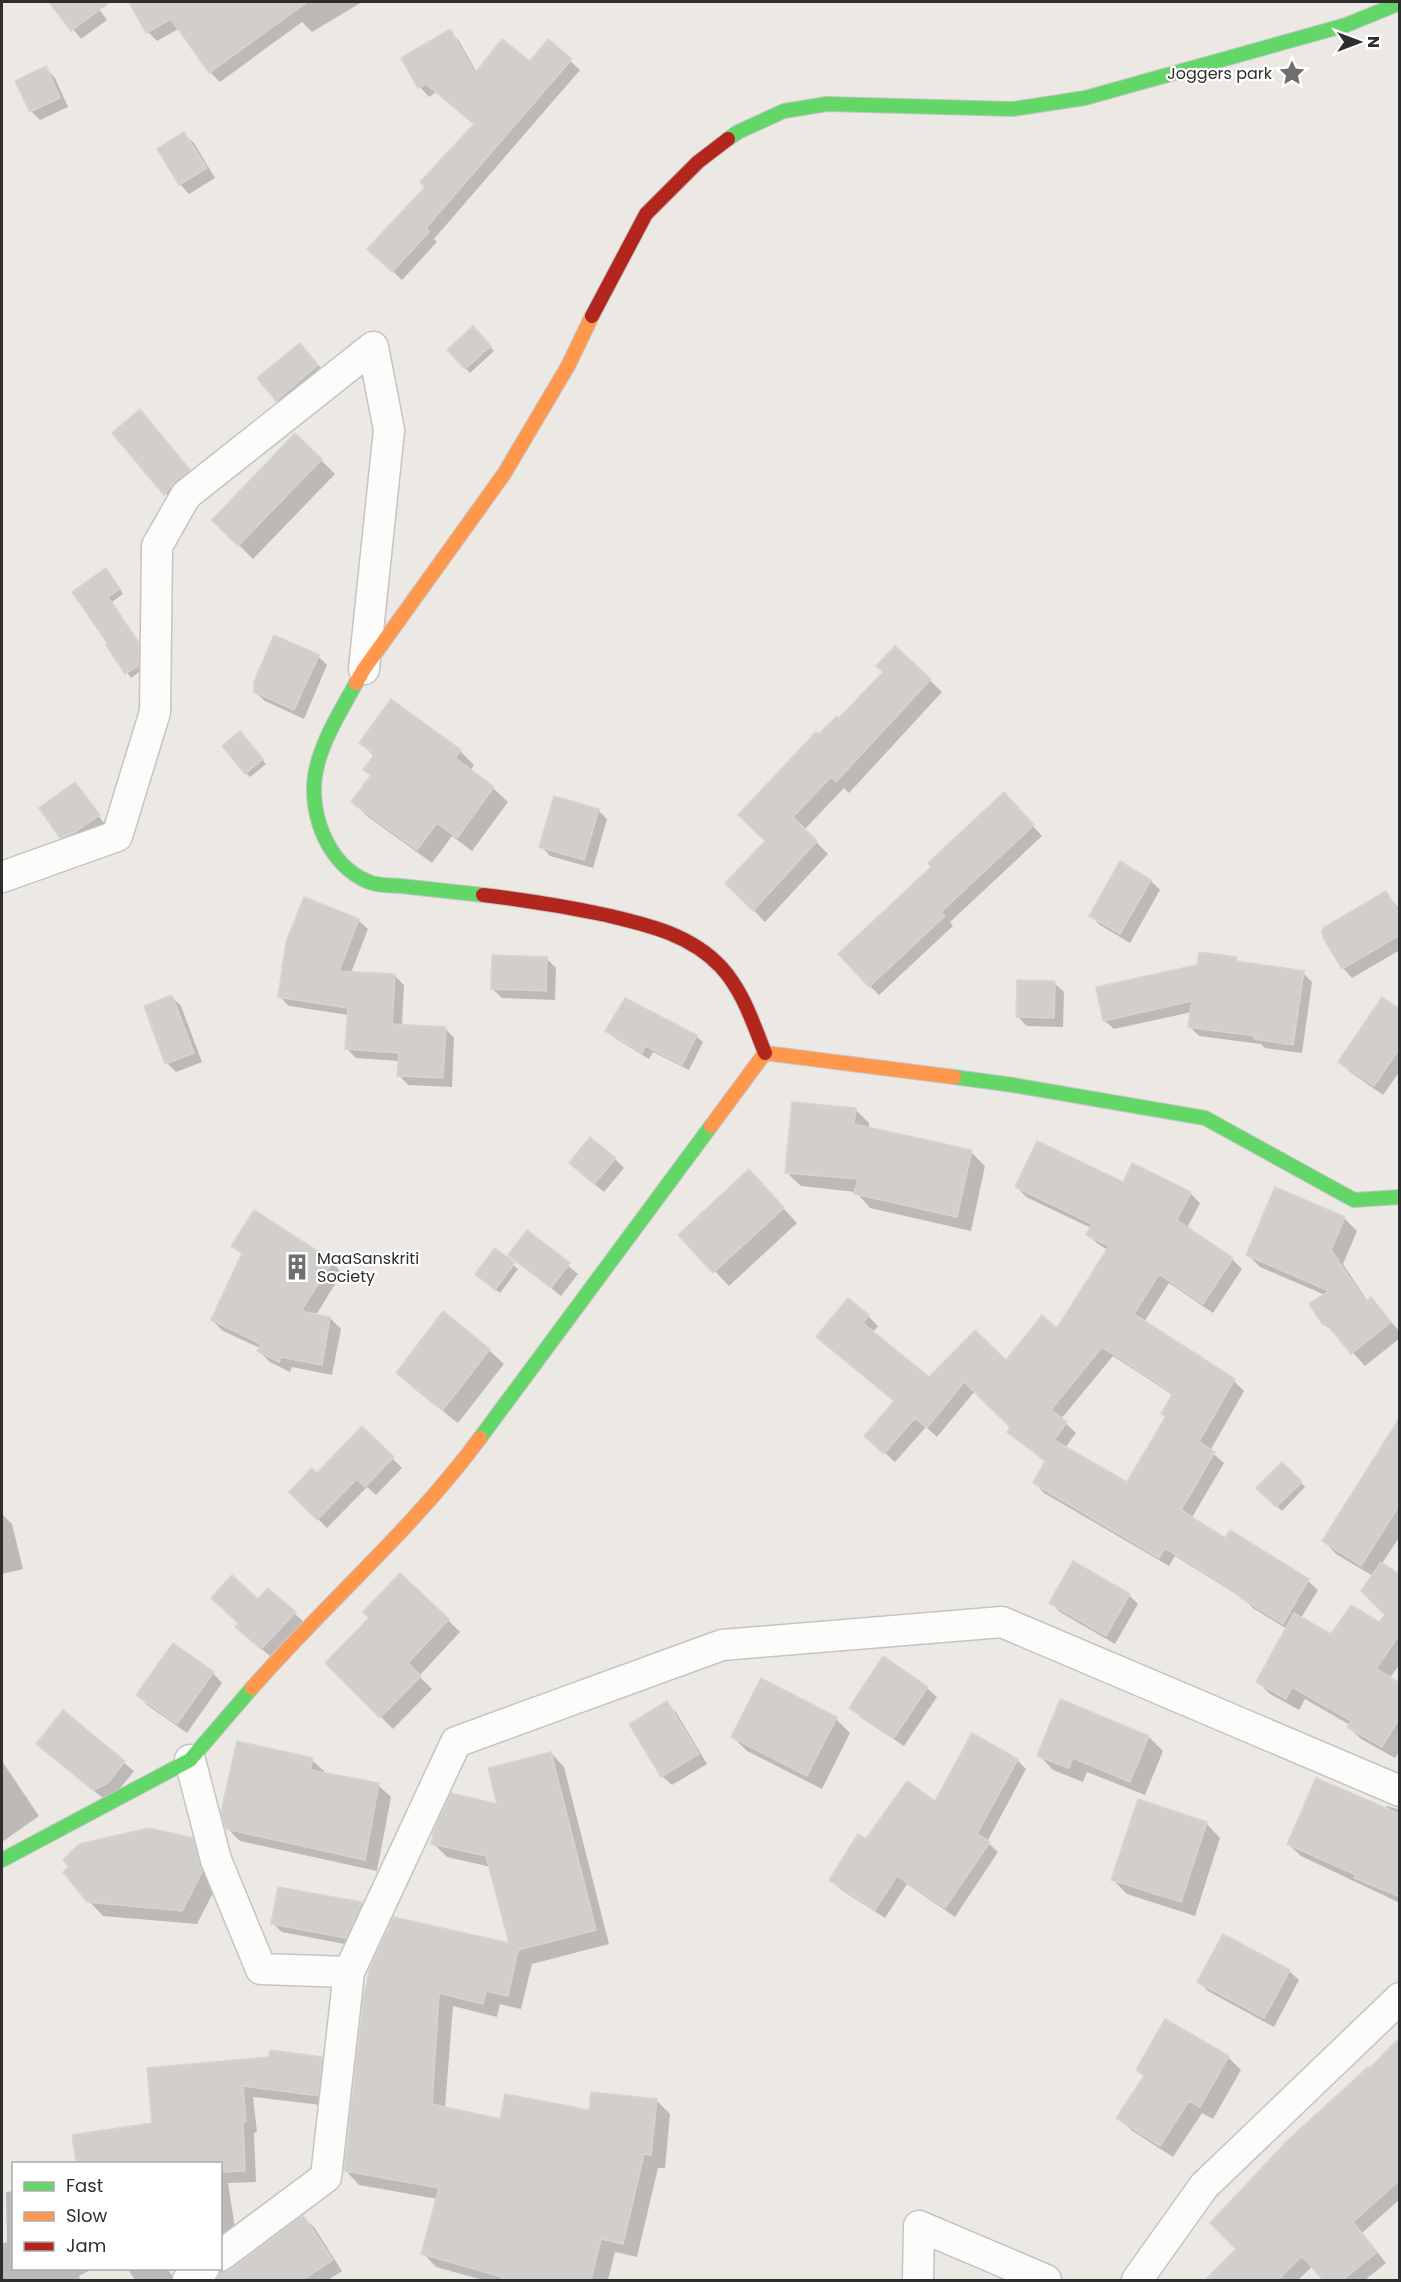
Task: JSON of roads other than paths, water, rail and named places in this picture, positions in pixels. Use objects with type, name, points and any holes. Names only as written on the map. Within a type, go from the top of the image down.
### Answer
[{"type":"main road","points":[[765,1053],[745,1002],[722,968],[696,945],[658,927],[551,903],[370,883],[350,871],[334,855],[324,836],[317,812],[314,786],[317,764],[336,718],[364,669],[504,474],[568,366],[609,281],[646,214],[698,162],[738,132],[784,111],[827,104],[1013,109],[1085,98],[1346,25],[1400,3]]},
{"type":"main road","points":[[765,1053],[1013,1085],[1205,1118],[1354,1200],[1400,1197]]},
{"type":"main road","points":[[2,1860],[190,1760],[281,1655],[449,1480],[765,1053]]},
{"type":"street","points":[[2,877],[117,836],[155,712],[157,546],[186,495],[373,347],[389,430],[364,669]]},
{"type":"street","points":[[222,2255],[326,2177],[350,1972],[456,1742],[722,1645],[1002,1622],[1400,1791]]},
{"type":"street","points":[[190,1760],[216,1860],[261,1969],[350,1972]]},
{"type":"street","points":[[1137,2280],[1204,2186],[1400,1998]]},
{"type":"street","points":[[918,2280],[919,2226],[1046,2280]]},
{"type":"street","points":[[188,2280],[201,2270]]},
{"type":"place","name":"Joggers park","points":[[1292,73]]},
{"type":"place","name":"MaaSanskriti Society","points":[[297,1267]]}]
